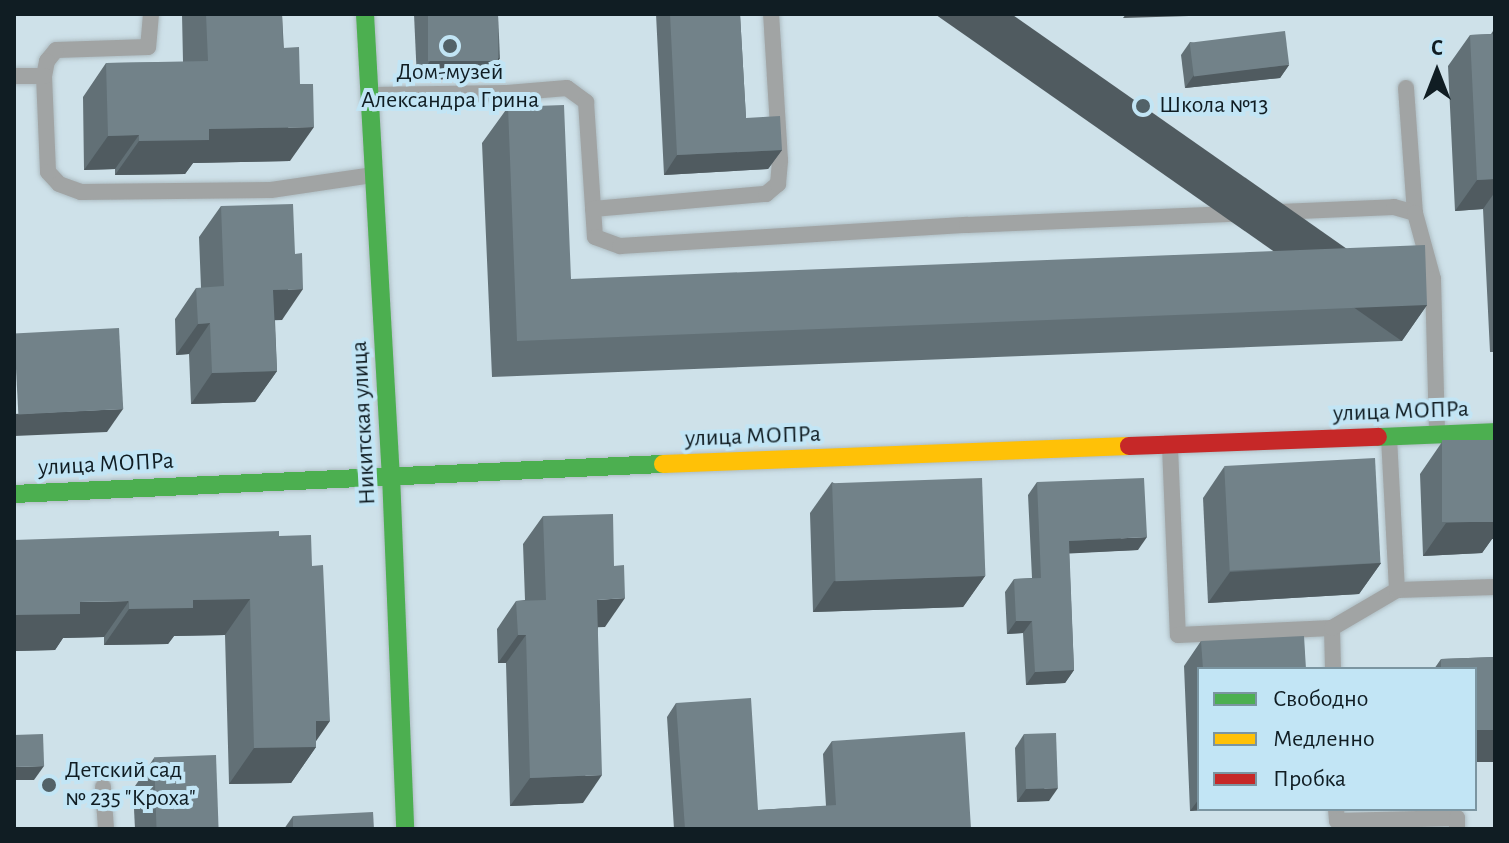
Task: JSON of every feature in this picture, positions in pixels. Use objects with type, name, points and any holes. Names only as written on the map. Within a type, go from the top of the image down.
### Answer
[{"type":"street","name":"Никитская улица","points":[[365,14],[391,475],[405,829]]},
{"type":"street","name":"улица МОПРа","points":[[14,494],[391,475],[1495,432]]},
{"type":"lane","points":[[151,14],[148,47],[56,50],[47,61],[44,76],[48,172],[59,184],[81,192],[271,190],[374,175]]},
{"type":"lane","points":[[593,209],[766,194],[778,184],[780,160],[771,14]]},
{"type":"lane","points":[[14,76],[44,76]]},
{"type":"lane","points":[[370,95],[507,93],[567,88],[586,102],[595,237],[620,246],[951,226],[1378,207],[1415,213]]},
{"type":"lane","points":[[1406,88],[1415,213],[1433,279],[1437,435]]},
{"type":"lane","points":[[1389,436],[1397,590]]},
{"type":"lane","points":[[1170,445],[1178,635],[1332,628],[1397,590],[1495,587]]},
{"type":"lane","points":[[1332,628],[1333,667]]},
{"type":"lane","points":[[103,787],[106,829]]},
{"type":"lane","points":[[1336,811],[1337,821],[1457,818],[1457,829]]},
{"type":"building","points":[[206,14],[282,14],[283,48],[299,47],[300,84],[313,84],[314,127],[209,129],[209,140],[139,141],[139,135],[108,136],[106,63],[208,61]]},
{"type":"building","points":[[428,14],[498,14],[498,61],[428,61]]},
{"type":"building","points":[[670,14],[740,14],[746,118],[780,116],[782,150],[677,155]]},
{"type":"building","points":[[1285,31],[1289,65],[1194,76],[1190,43]]},
{"type":"building","points":[[1495,34],[1495,179],[1477,180],[1470,35]]},
{"type":"building","points":[[564,105],[571,279],[1425,245],[1427,305],[517,341],[508,107]]},
{"type":"building","points":[[293,204],[295,254],[302,253],[303,289],[273,290],[277,371],[212,373],[210,323],[198,324],[196,288],[224,286],[221,206]]},
{"type":"building","points":[[119,328],[123,409],[18,414],[14,333]]},
{"type":"building","points":[[1442,440],[1495,440],[1495,522],[1442,522]]},
{"type":"building","points":[[1375,458],[1380,563],[1230,571],[1224,466]]},
{"type":"building","points":[[982,478],[985,576],[836,581],[832,483]]},
{"type":"building","points":[[1144,478],[1147,537],[1069,541],[1074,670],[1035,672],[1032,621],[1016,621],[1014,579],[1041,578],[1037,482]]},
{"type":"building","points":[[613,514],[614,566],[624,565],[625,598],[597,600],[602,775],[530,778],[526,635],[518,635],[516,601],[546,600],[543,516]]},
{"type":"building","points":[[279,531],[279,536],[311,535],[312,566],[323,565],[330,721],[316,721],[316,747],[254,748],[250,599],[193,600],[193,608],[129,609],[129,601],[80,602],[80,614],[14,615],[14,540]]},
{"type":"building","points":[[1304,636],[1306,667],[1203,667],[1201,641]]},
{"type":"building","points":[[1495,657],[1495,730],[1477,730],[1477,667],[1441,667],[1441,659]]},
{"type":"building","points":[[751,698],[758,810],[836,805],[832,741],[965,732],[971,829],[685,829],[676,703]]},
{"type":"building","points":[[1056,733],[1058,788],[1026,789],[1024,734]]},
{"type":"building","points":[[43,734],[44,766],[15,767],[14,735]]},
{"type":"building","points":[[216,755],[219,829],[157,829],[154,757]]},
{"type":"building","points":[[373,812],[374,829],[293,829],[293,816]]},
{"type":"traffic: fast","points":[[365,14],[391,475],[405,829]]},
{"type":"traffic: fast","points":[[1378,437],[1495,432]]},
{"type":"traffic: fast","points":[[14,494],[663,464]]},
{"type":"traffic: slow","points":[[663,464],[1129,446]]},
{"type":"traffic: jam","points":[[1129,446],[1378,437]]},
{"type":"place","name":"Дом-музей Александра Грина","points":[[450,46]]},
{"type":"place","name":"Школа №13","points":[[1143,106]]},
{"type":"place","name":"Детский сад № 235 \"Кроха\"","points":[[49,785]]}]
